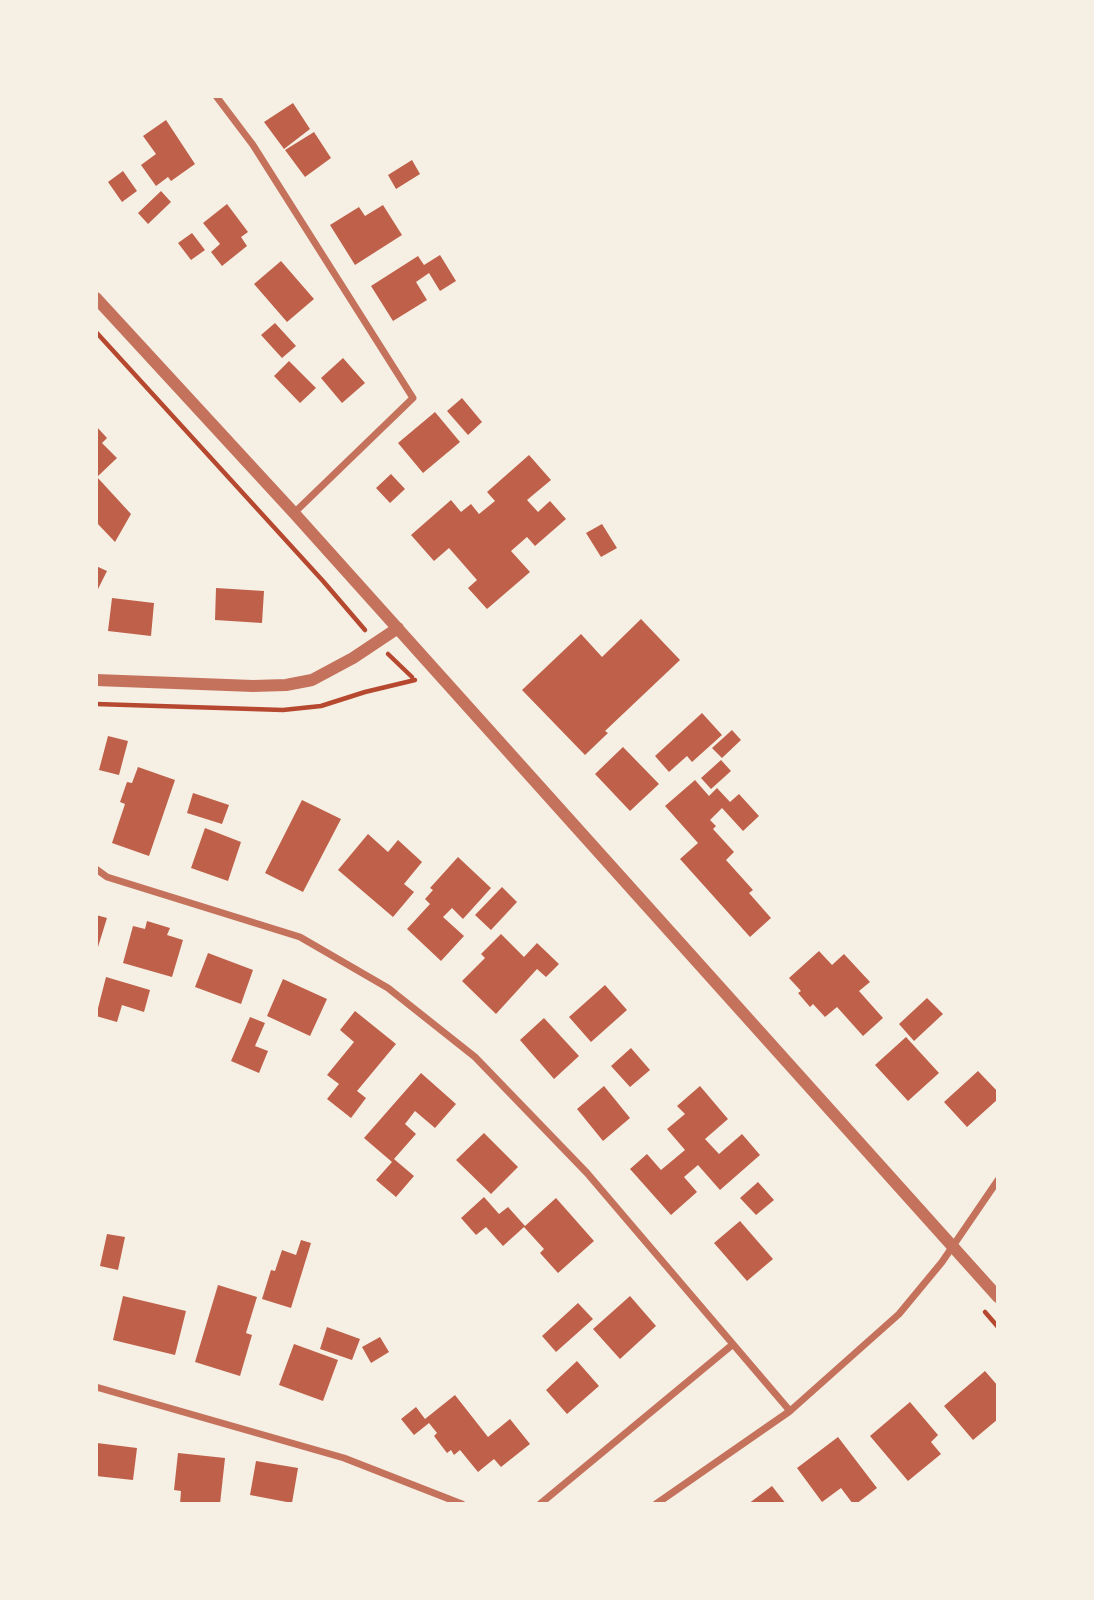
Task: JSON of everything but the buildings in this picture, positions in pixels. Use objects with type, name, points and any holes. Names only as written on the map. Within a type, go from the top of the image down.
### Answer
[{"type":"street","points":[[216,96],[253,145],[413,398],[294,513]]},
{"type":"street","points":[[96,298],[398,628],[998,1297]]},
{"type":"street","points":[[96,680],[286,685],[312,680],[398,628]]},
{"type":"street","points":[[96,869],[107,877],[300,937],[388,988],[475,1057],[587,1173],[790,1411]]},
{"type":"street","points":[[656,1504],[790,1411],[899,1314],[942,1262],[998,1180]]},
{"type":"street","points":[[540,1504],[732,1345]]},
{"type":"street","points":[[96,1387],[344,1458],[462,1504]]},
{"type":"path","points":[[96,332],[375,642],[415,680]]}]
